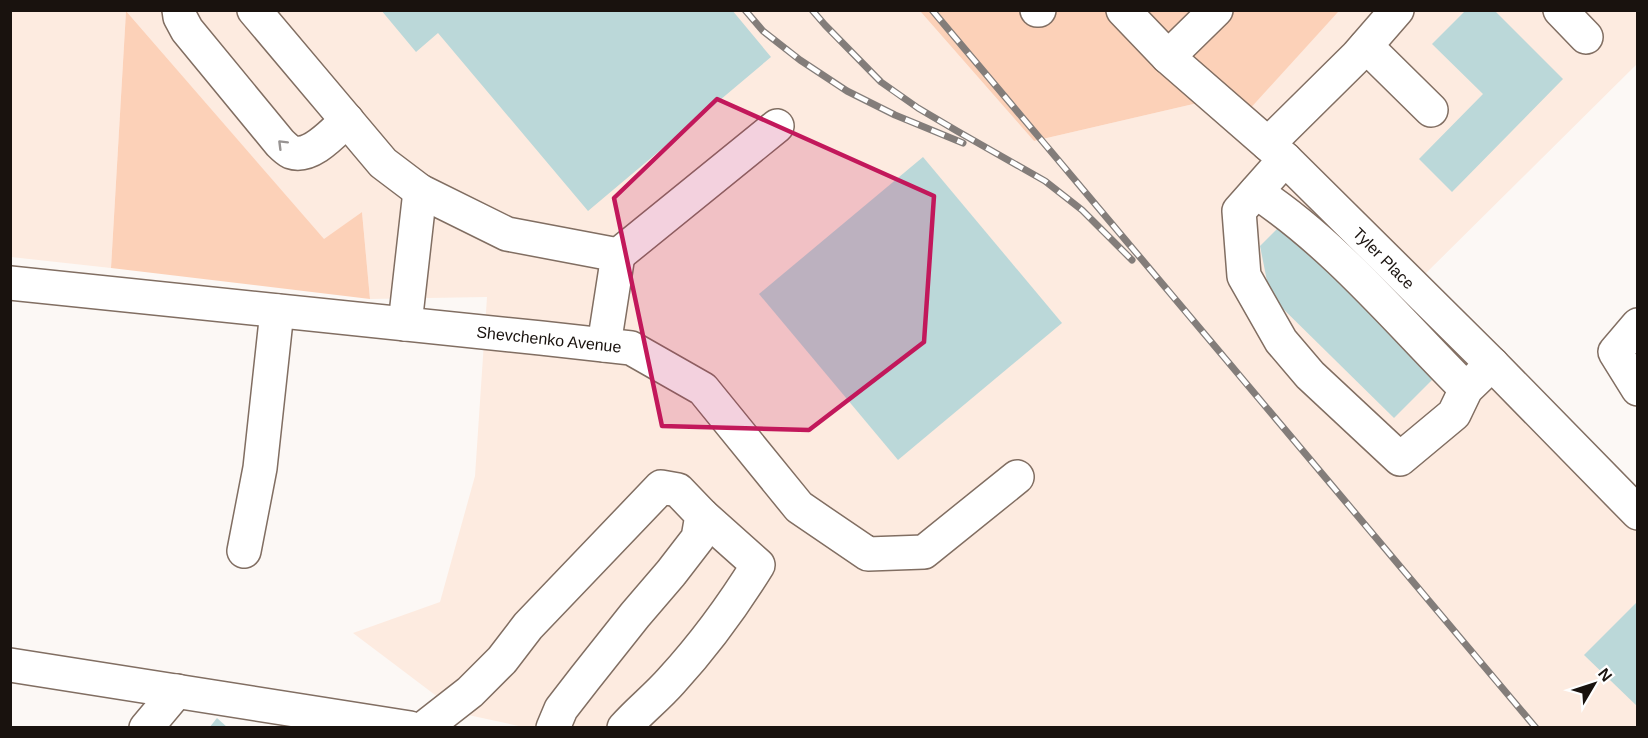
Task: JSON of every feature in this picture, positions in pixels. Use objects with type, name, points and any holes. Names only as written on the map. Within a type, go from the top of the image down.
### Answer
[{"type":"street","points":[[179,10],[187,30],[289,151],[299,154],[312,149],[347,120]]},
{"type":"street","points":[[254,10],[383,163],[420,191],[507,234],[618,255]]},
{"type":"street","name":"Tyler Place","points":[[1123,10],[1168,57],[1277,152],[1492,364],[1638,513]]},
{"type":"street","points":[[1168,57],[1216,10]]},
{"type":"street","points":[[1397,10],[1277,152],[1256,192],[1239,211],[1244,276],[1281,341],[1310,375],[1400,459],[1454,414],[1466,389],[1492,364]]},
{"type":"street","points":[[1560,10],[1586,37]]},
{"type":"street","points":[[1366,46],[1431,110]]},
{"type":"street","points":[[604,345],[618,255],[777,126]]},
{"type":"street","points":[[405,324],[420,191]]},
{"type":"street","points":[[1256,192],[1283,210],[1368,287],[1466,389]]},
{"type":"street","name":"Shevchenko Avenue","points":[[10,283],[631,348],[703,389],[799,507],[868,554],[924,552],[1017,477]]},
{"type":"street","points":[[244,551],[261,468],[277,311]]},
{"type":"street","points":[[1638,325],[1615,352],[1638,389]]},
{"type":"street","points":[[424,728],[470,693],[502,660],[528,626],[661,487],[678,490],[702,515],[758,565],[733,605],[705,642],[669,683],[624,728]]},
{"type":"street","points":[[553,728],[561,709],[698,538],[702,515]]},
{"type":"street","points":[[10,665],[410,728]]},
{"type":"street","points":[[146,728],[177,691]]},
{"type":"highlighted area","points":[[717,99],[934,196],[924,342],[809,430],[662,426],[614,198]]},
{"type":"shaded area","points":[[11,11],[126,11],[111,268],[11,257]]},
{"type":"shaded area","points":[[126,11],[920,11],[1034,141],[1215,99],[1236,123],[1339,11],[1637,11],[1637,64],[1417,282],[1637,503],[1637,727],[528,728],[459,713],[353,633],[440,602],[475,476],[487,297],[370,299],[362,212],[324,240]]},
{"type":"shaded area","points":[[126,11],[324,239],[362,212],[370,299],[111,268]]},
{"type":"shaded area","points":[[920,11],[1339,11],[1236,124],[1215,99],[1034,141]]},
{"type":"building","points":[[381,10],[732,10],[771,57],[588,211],[438,33],[416,52]]},
{"type":"building","points":[[1466,10],[1494,10],[1563,79],[1452,192],[1419,159],[1483,94],[1432,44]]},
{"type":"building","points":[[923,157],[1062,323],[898,460],[759,294]]},
{"type":"building","points":[[1281,225],[1435,377],[1394,418],[1270,296],[1260,246]]},
{"type":"building","points":[[1638,601],[1638,707],[1584,655]]},
{"type":"building","points":[[217,718],[228,728],[209,728]]},
{"type":"railway","points":[[745,10],[763,31],[800,60],[847,91],[895,115],[963,143]]},
{"type":"railway","points":[[812,10],[881,82],[918,108],[1045,181],[1082,210],[1132,260]]},
{"type":"railway","points":[[932,10],[1536,728]]}]
